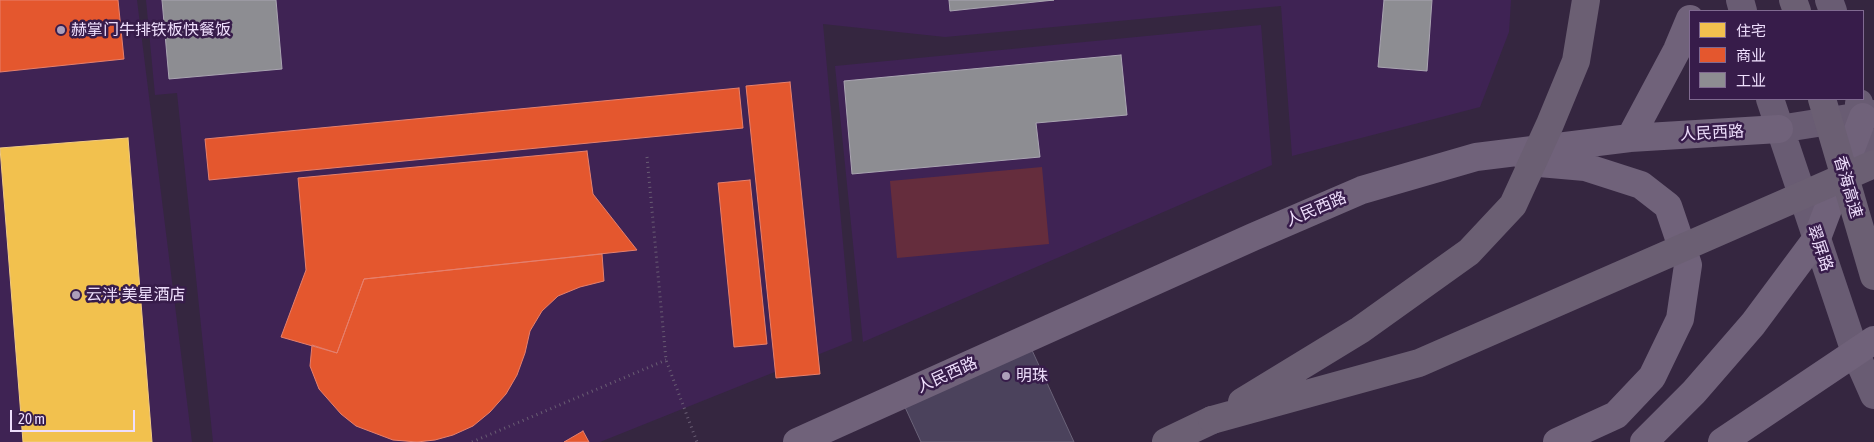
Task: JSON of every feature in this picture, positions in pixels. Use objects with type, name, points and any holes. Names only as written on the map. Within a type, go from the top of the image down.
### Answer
[{"type":"highway","points":[[1166,442],[1212,420],[1360,330],[1469,252],[1513,205],[1576,62],[1586,0]]},
{"type":"highway","name":"香海高速","points":[[1822,100],[1874,276]]},
{"type":"highway","points":[[1212,420],[1419,362],[1874,164]]},
{"type":"main road","points":[[1630,138],[1677,50],[1689,21]]},
{"type":"main road","name":"翠屏路","points":[[1770,100],[1816,238],[1865,346],[1874,395]]},
{"type":"main road","points":[[1865,110],[1874,157]]},
{"type":"main road","points":[[1644,442],[1694,392],[1753,324],[1816,238],[1865,110]]},
{"type":"main road","name":"人民西路","points":[[797,442],[1362,190],[1476,157],[1630,138],[1779,129],[1865,110]]},
{"type":"main road","points":[[1476,157],[1585,167],[1641,185],[1668,206],[1688,265],[1680,319],[1652,377],[1616,415],[1557,442]]},
{"type":"main road","points":[[1722,442],[1865,346]]},
{"type":"path","points":[[647,157],[666,360],[696,442]]},
{"type":"path","points":[[472,442],[666,360]]},
{"type":"shaded area","points":[[0,0],[137,0],[192,442],[0,442]]},
{"type":"shaded area","points":[[146,0],[1511,0],[1509,32],[1480,107],[1292,156],[1281,6],[945,37],[823,24],[852,341],[600,442],[213,442],[177,93],[155,95]]},
{"type":"shaded area","points":[[1261,25],[1272,165],[863,342],[835,66]]},
{"type":"shaded area","points":[[1042,167],[1049,244],[897,258],[890,181]]},
{"type":"building: 住宅","name":"云泮·美星酒店","points":[[128,138],[152,442],[23,442],[0,148]]},
{"type":"building: 商业","name":"赫掌门牛排铁板快餐饭","points":[[0,0],[118,0],[124,59],[0,72]]},
{"type":"building: 商业","points":[[790,82],[820,374],[776,378],[746,86]]},
{"type":"building: 商业","points":[[739,88],[743,128],[209,180],[205,139]]},
{"type":"building: 商业","points":[[587,151],[593,194],[637,250],[364,279],[337,353],[281,337],[306,270],[298,178]]},
{"type":"building: 商业","points":[[750,180],[767,344],[734,347],[718,183]]},
{"type":"building: 商业","points":[[602,254],[604,281],[580,287],[558,296],[542,311],[530,331],[517,375],[506,394],[490,412],[473,426],[453,435],[435,440],[417,442],[393,440],[356,426],[341,414],[319,389],[310,366],[312,345],[337,353],[364,279]]},
{"type":"building: 商业","points":[[583,431],[589,442],[564,442]]},
{"type":"building: 工业","points":[[162,0],[276,0],[282,69],[169,79]]},
{"type":"building: 工业","points":[[949,0],[1054,0],[950,11]]},
{"type":"building: 工业","points":[[1384,0],[1432,0],[1427,71],[1378,67]]},
{"type":"building: 工业","points":[[1121,55],[1127,115],[1036,123],[1040,157],[852,174],[844,81]]},
{"type":"building: 其他","name":"明珠","points":[[1031,348],[1074,442],[921,442],[904,405]]},
{"type":"place","name":"赫掌门牛排铁板快餐饭","points":[[61,30]]},
{"type":"place","name":"云泮·美星酒店","points":[[76,295]]},
{"type":"place","name":"明珠","points":[[1006,376]]}]
